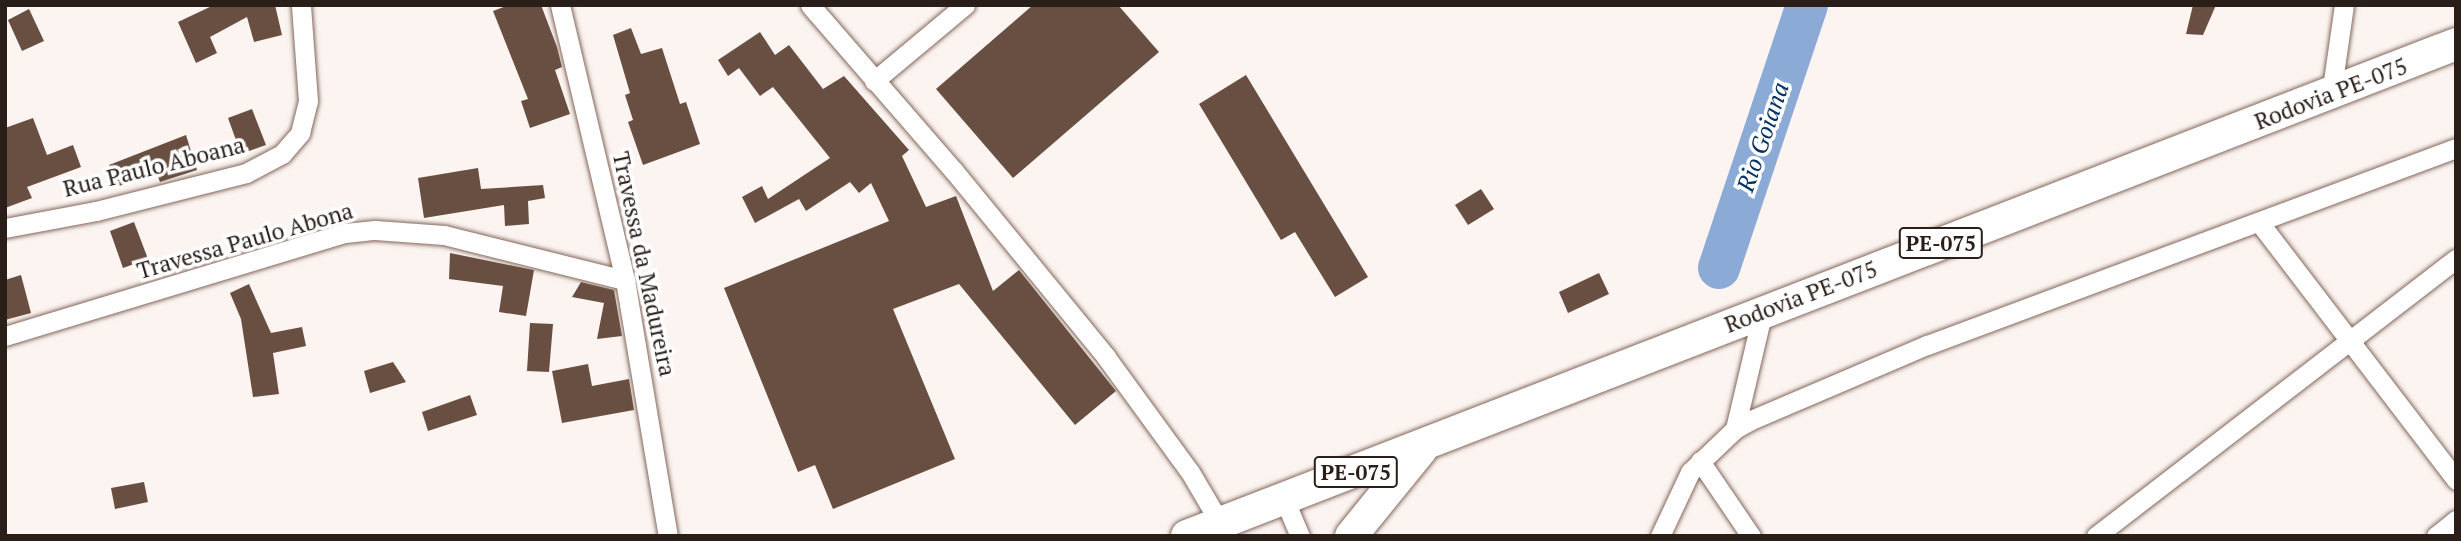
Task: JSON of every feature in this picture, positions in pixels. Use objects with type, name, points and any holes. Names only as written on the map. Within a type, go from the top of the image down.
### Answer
[{"type":"main road","name":"Rodovia PE-075","points":[[1187,536],[1285,501],[1763,311],[2331,95],[2456,44]]},
{"type":"main road","points":[[1351,536],[1427,444]]},
{"type":"main road","points":[[1220,523],[1257,536]]},
{"type":"street","name":"Rua Paulo Aboana","points":[[5,228],[96,211],[246,173],[282,154],[300,133],[309,101],[302,5]]},
{"type":"street","name":"Travessa da Madureira","points":[[561,5],[625,280],[668,536]]},
{"type":"street","points":[[810,5],[1106,357],[1190,472],[1220,523]]},
{"type":"street","points":[[874,81],[965,5]]},
{"type":"street","points":[[2331,95],[2344,5]]},
{"type":"street","points":[[1660,536],[1700,461],[1735,429],[1927,345],[2456,148]]},
{"type":"street","points":[[2259,222],[2456,480]]},
{"type":"street","name":"Travessa Paulo Abona","points":[[5,336],[334,236],[365,231],[444,236],[625,280]]},
{"type":"street","points":[[2096,536],[2456,259]]},
{"type":"street","points":[[1735,429],[1763,311]]},
{"type":"street","points":[[1700,461],[1751,536]]},
{"type":"street","points":[[1285,501],[1300,536]]},
{"type":"street","points":[[2436,536],[2456,520]]},
{"type":"building","points":[[214,5],[275,5],[282,35],[254,42],[247,17],[210,37],[217,53],[196,63],[178,22]]},
{"type":"building","points":[[509,5],[541,5],[557,47],[562,67],[555,70],[570,114],[530,128],[521,101],[528,99],[493,11]]},
{"type":"building","points":[[1033,5],[1118,5],[1159,52],[1013,178],[936,89]]},
{"type":"building","points":[[2193,5],[2216,5],[2203,35],[2186,34]]},
{"type":"building","points":[[29,9],[44,41],[22,51],[8,20]]},
{"type":"building","points":[[631,28],[641,54],[662,48],[680,104],[686,102],[700,144],[643,165],[628,122],[633,120],[625,95],[630,93],[613,35]]},
{"type":"building","points":[[760,32],[775,55],[789,45],[823,89],[844,76],[909,150],[902,156],[926,207],[956,196],[993,291],[1019,270],[1116,391],[1075,425],[959,284],[893,309],[955,459],[833,509],[815,465],[798,472],[724,288],[889,221],[871,183],[859,193],[850,182],[806,211],[799,199],[755,223],[742,197],[762,186],[768,199],[830,158],[773,87],[760,96],[739,68],[728,76],[718,60]]},
{"type":"building","points":[[1246,75],[1368,277],[1335,297],[1295,232],[1281,240],[1199,104]]},
{"type":"building","points":[[252,109],[266,145],[241,154],[228,118]]},
{"type":"building","points":[[33,118],[47,155],[73,145],[81,167],[27,187],[32,198],[5,208],[5,128]]},
{"type":"building","points":[[186,135],[197,170],[160,182],[156,171],[117,187],[109,165]]},
{"type":"building","points":[[478,168],[481,189],[543,185],[545,198],[528,201],[529,224],[505,226],[504,205],[424,218],[418,178]]},
{"type":"building","points":[[1481,189],[1494,209],[1468,225],[1455,205]]},
{"type":"building","points":[[134,222],[148,259],[123,268],[110,231]]},
{"type":"building","points":[[450,253],[534,270],[526,316],[499,312],[503,286],[449,279]]},
{"type":"building","points":[[1599,273],[1609,294],[1568,313],[1559,292]]},
{"type":"building","points":[[21,275],[31,313],[5,320],[5,280]]},
{"type":"building","points":[[581,282],[614,290],[622,336],[597,339],[604,303],[572,297]]},
{"type":"building","points":[[249,284],[271,333],[302,327],[306,346],[273,353],[279,394],[253,397],[241,319],[230,293]]},
{"type":"building","points":[[530,323],[553,324],[549,372],[527,371]]},
{"type":"building","points":[[393,362],[406,382],[370,393],[364,371]]},
{"type":"building","points":[[588,364],[592,386],[629,379],[634,410],[562,423],[552,371]]},
{"type":"building","points":[[470,395],[477,415],[428,431],[422,412]]},
{"type":"building","points":[[144,482],[148,502],[115,509],[111,488]]},
{"type":"waterway","name":"Rio Goiana","points":[[1719,268],[1807,5]]}]
